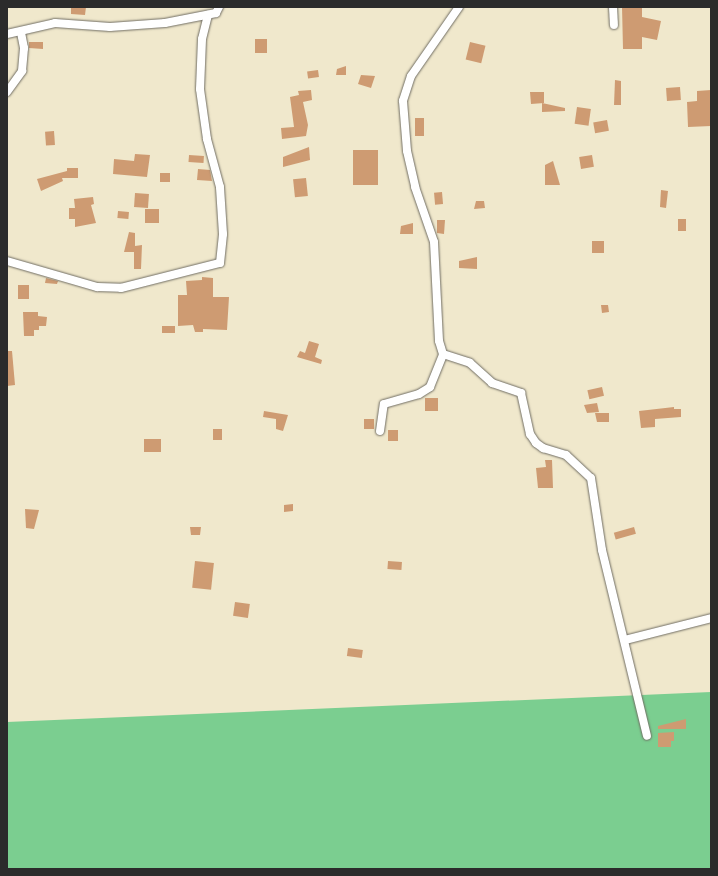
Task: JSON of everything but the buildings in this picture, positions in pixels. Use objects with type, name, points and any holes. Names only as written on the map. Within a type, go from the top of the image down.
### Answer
[{"type":"street","points":[[7,34],[55,23],[110,26],[165,23],[216,13],[219,7]]},
{"type":"street","points":[[380,431],[384,404],[419,394],[430,387],[443,354],[439,341],[434,242],[415,187],[407,151],[403,101],[411,76],[459,7]]},
{"type":"street","points":[[614,7],[614,25]]},
{"type":"street","points":[[7,261],[97,287],[121,288],[220,263],[223,234],[220,187],[206,139],[200,89],[202,39],[208,15]]},
{"type":"street","points":[[7,92],[22,71],[24,48],[21,32]]},
{"type":"street","points":[[443,354],[470,363],[492,383],[521,393],[530,434],[536,443],[543,448],[566,455],[591,478],[602,550],[647,736]]},
{"type":"street","points":[[625,640],[711,618]]},
{"type":"green space","points":[[711,692],[711,869],[7,869],[7,722]]}]
